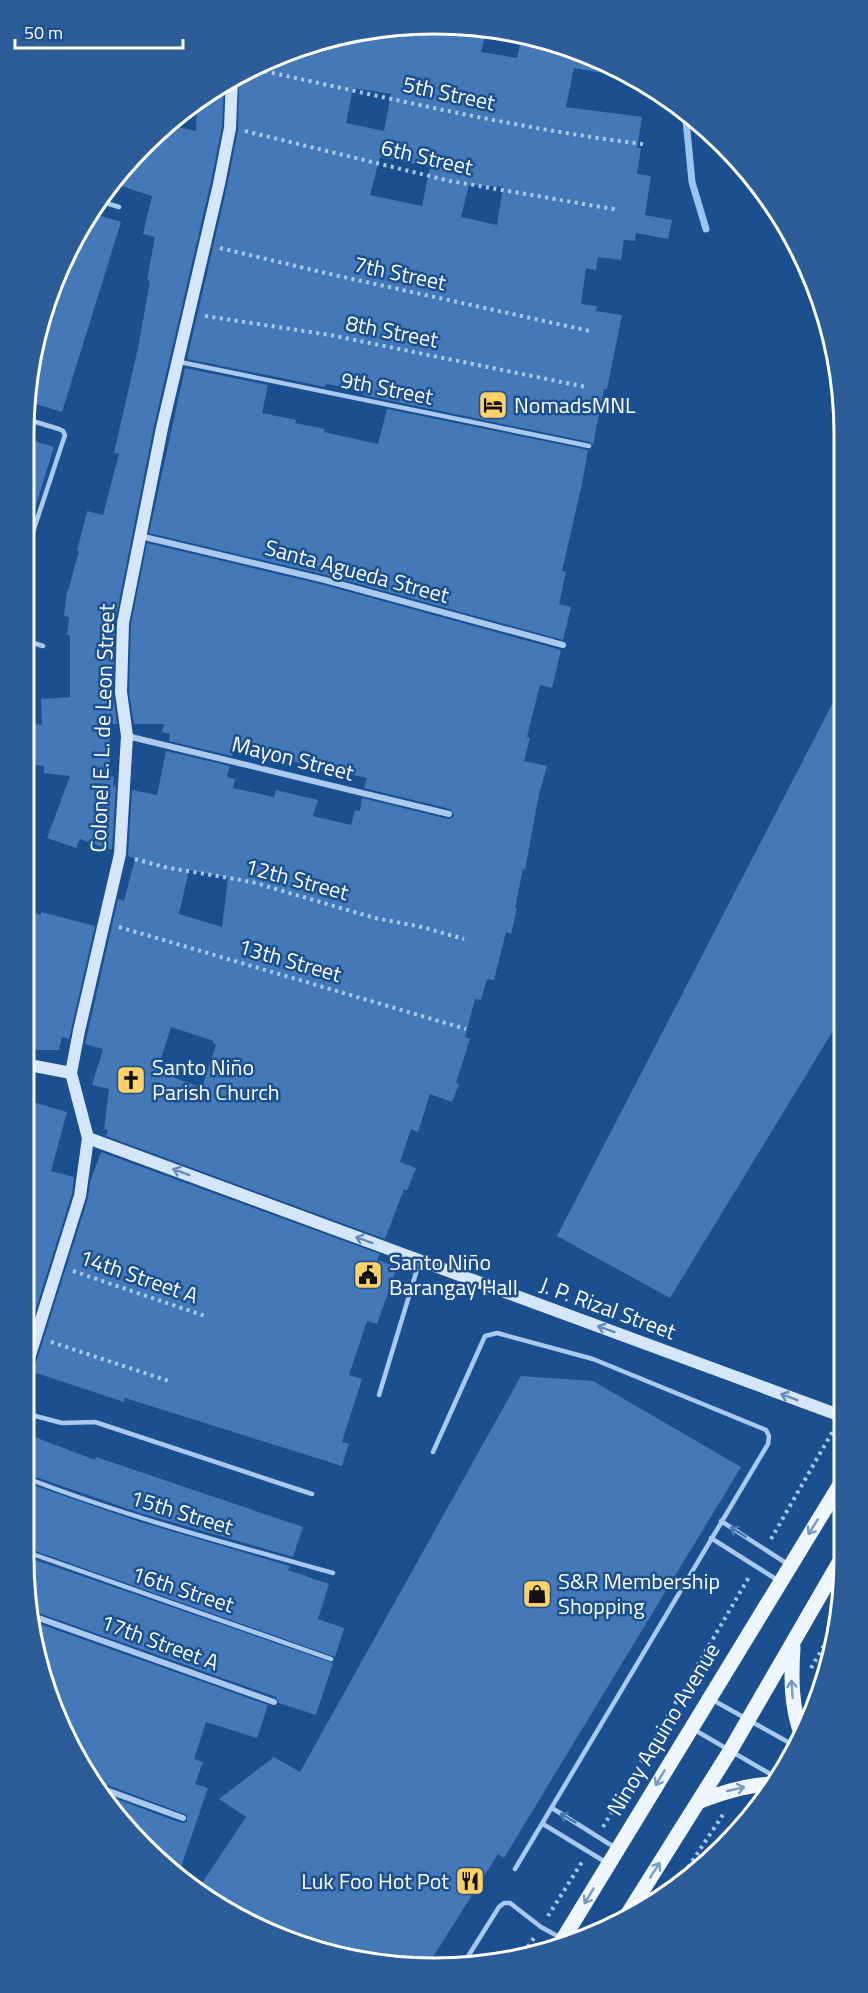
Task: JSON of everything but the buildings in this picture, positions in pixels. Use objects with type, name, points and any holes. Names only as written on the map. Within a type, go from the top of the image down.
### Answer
[{"type":"main road","name":"Ninoy Aquino Avenue","points":[[565,1936],[834,1494]]},
{"type":"main road","points":[[633,1905],[730,1751],[833,1573]]},
{"type":"main road","points":[[794,1642],[791,1673],[793,1699],[799,1722]]},
{"type":"main road","points":[[698,1802],[719,1793],[763,1785]]},
{"type":"street","name":"Colonel E. L. de Leon Street","points":[[34,1343],[80,1196],[88,1138],[71,1073],[120,854],[127,736],[121,692],[123,623],[230,128],[232,90]]},
{"type":"street","name":"Santa Agueda Street","points":[[140,536],[325,580],[564,645]]},
{"type":"street","name":"Mayon Street","points":[[127,736],[449,814]]},
{"type":"street","points":[[34,1066],[71,1073]]},
{"type":"street","name":"J. P. Rizal Street","points":[[88,1138],[834,1414]]},
{"type":"street","name":"17th Street A","points":[[39,1618],[274,1702]]},
{"type":"street","points":[[109,1791],[183,1818]]},
{"type":"lane","points":[[108,204],[119,207]]},
{"type":"lane","name":"9th Street","points":[[178,362],[589,446]]},
{"type":"lane","points":[[34,422],[59,429],[64,435],[34,528]]},
{"type":"lane","points":[[34,643],[43,646]]},
{"type":"lane","points":[[379,1395],[419,1260]]},
{"type":"lane","points":[[433,1452],[485,1336],[497,1333],[593,1359],[766,1430],[769,1436],[768,1443],[515,1869]]},
{"type":"lane","points":[[34,1416],[62,1424],[95,1422],[312,1494]]},
{"type":"lane","name":"15th Street","points":[[34,1481],[67,1494],[190,1533],[333,1573]]},
{"type":"lane","points":[[721,1521],[789,1565]]},
{"type":"lane","points":[[711,1538],[779,1581]]},
{"type":"lane","name":"16th Street","points":[[34,1555],[331,1659]]},
{"type":"lane","points":[[709,1697],[789,1742]]},
{"type":"lane","points":[[690,1728],[770,1774]]},
{"type":"lane","points":[[552,1808],[617,1849]]},
{"type":"lane","points":[[543,1824],[608,1864]]},
{"type":"lane","points":[[468,1957],[499,1907],[504,1903],[510,1903],[558,1938]]},
{"type":"path","name":"5th Street","points":[[267,72],[505,122],[584,137],[643,144]]},
{"type":"path","name":"6th Street","points":[[230,128],[450,181],[619,210]]},
{"type":"path","name":"7th Street","points":[[204,244],[590,331]]},
{"type":"path","name":"8th Street","points":[[190,313],[330,335],[586,387]]},
{"type":"path","name":"12th Street","points":[[120,854],[164,867],[252,882],[375,918],[465,939]]},
{"type":"path","name":"13th Street","points":[[104,922],[466,1029]]},
{"type":"path","name":"14th Street A","points":[[58,1266],[208,1317]]},
{"type":"path","points":[[36,1337],[172,1382]]},
{"type":"path","points":[[765,1549],[834,1432]]},
{"type":"path","points":[[598,1836],[755,1567]]},
{"type":"path","points":[[527,1947],[588,1851]]},
{"type":"waterway","points":[[686,125],[692,182],[706,229]]},
{"type":"place","name":"NomadsMNL","points":[[493,405]]},
{"type":"place","name":"Santo Niño Parish Church","points":[[131,1080]]},
{"type":"place","name":"Santo Niño Barangay Hall","points":[[368,1275]]},
{"type":"place","name":"S&R Membership Shopping","points":[[537,1594]]},
{"type":"place","name":"Luk Foo Hot Pot","points":[[470,1881]]}]
